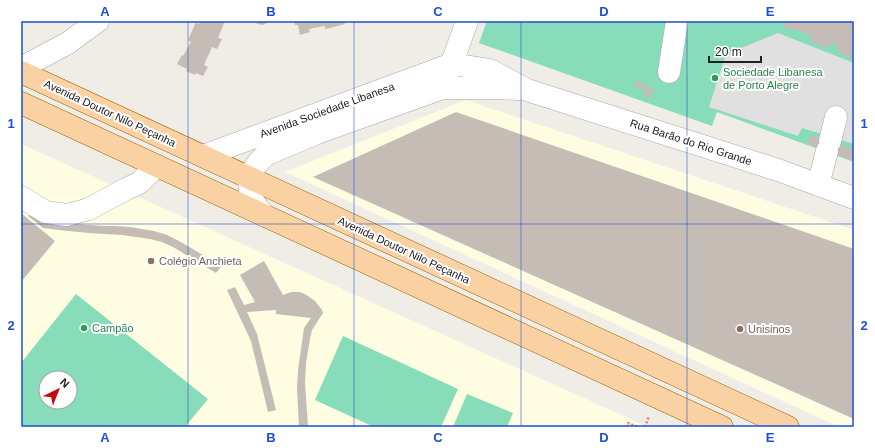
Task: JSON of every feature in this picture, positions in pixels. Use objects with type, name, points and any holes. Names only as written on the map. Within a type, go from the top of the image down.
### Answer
[{"type":"main road","name":"Avenida Doutor Nilo Peçanha","points":[[21,72],[788,427]]},
{"type":"main road","points":[[21,103],[722,427]]},
{"type":"street","points":[[21,68],[68,43],[98,21]]},
{"type":"street","points":[[443,88],[467,21]]},
{"type":"street","points":[[669,72],[677,21]]},
{"type":"street","name":"Rua Barão do Rio Grande","points":[[452,64],[490,70],[527,90],[778,170],[854,198]]},
{"type":"street","name":"Avenida Sociedade Libanesa","points":[[203,156],[452,64]]},
{"type":"street","name":"Rua Barão do Rio Grande","points":[[443,88],[527,90]]},
{"type":"street","name":"Avenida Sociedade Libanesa","points":[[250,178],[255,165],[267,154],[317,133],[443,88]]},
{"type":"street","points":[[317,133],[333,108]]},
{"type":"street","points":[[818,185],[836,117]]},
{"type":"street","points":[[21,197],[46,212],[67,215],[89,209],[138,183],[157,166]]},
{"type":"street","points":[[250,178],[252,199],[257,208],[265,216]]},
{"type":"path","points":[[645,427],[649,416]]},
{"type":"path","points":[[626,427],[628,423],[638,427]]},
{"type":"shaded area","points":[[778,33],[854,63],[854,144],[802,128],[798,136],[709,107],[726,54]]},
{"type":"shaded area","name":"Unisinos","points":[[466,100],[854,230],[854,427],[839,427],[285,172]]},
{"type":"shaded area","name":"Colégio Anchieta","points":[[21,144],[648,427],[21,427]]},
{"type":"green space","name":"Sociedade Libanesa de Porto Alegre","points":[[487,21],[854,21],[854,162],[717,112],[712,126],[479,43]]},
{"type":"green space","name":"Campão","points":[[76,294],[208,399],[185,427],[21,427],[21,363]]},
{"type":"green space","points":[[343,336],[458,389],[441,427],[374,427],[315,400]]},
{"type":"green space","points":[[467,394],[513,413],[507,427],[453,427]]},
{"type":"building","points":[[201,21],[225,21],[218,38],[222,39],[217,49],[212,47],[204,65],[208,67],[203,76],[196,73],[195,75],[186,71],[187,69],[177,64],[191,42],[188,40],[196,22],[199,24]]},
{"type":"building","points":[[256,21],[272,21],[262,25],[255,23]]},
{"type":"building","points":[[294,21],[344,21],[345,24],[326,29],[324,26],[309,29],[310,32],[300,35],[298,25],[295,25]]},
{"type":"building","points":[[785,21],[854,21],[854,59],[837,52],[839,46],[830,43],[828,48],[810,41],[812,36],[783,26]]},
{"type":"building","points":[[636,80],[646,85],[644,90],[634,86]]},
{"type":"building","points":[[647,86],[654,89],[650,98],[643,96]]},
{"type":"building","name":"Unisinos","points":[[456,112],[854,249],[854,419],[313,177]]},
{"type":"building","points":[[811,135],[854,149],[854,161],[807,144]]},
{"type":"building","points":[[21,213],[55,241],[21,282]]},
{"type":"building","points":[[28,216],[46,217],[75,224],[130,227],[154,231],[179,241],[221,267],[216,273],[173,247],[150,239],[43,228]]},
{"type":"building","points":[[264,261],[283,295],[291,292],[305,294],[315,301],[323,313],[312,330],[306,363],[305,383],[308,427],[299,427],[297,388],[304,328],[311,318],[276,314],[276,310],[247,312],[257,334],[276,410],[268,412],[251,341],[227,290],[235,287],[244,305],[255,302],[240,275]]},
{"type":"place","name":"Sociedade Libanesa de Porto Alegre","points":[[715,78]]},
{"type":"place","name":"Colégio Anchieta","points":[[151,261]]},
{"type":"place","name":"Campão","points":[[84,328]]},
{"type":"place","name":"Unisinos","points":[[740,329]]}]
